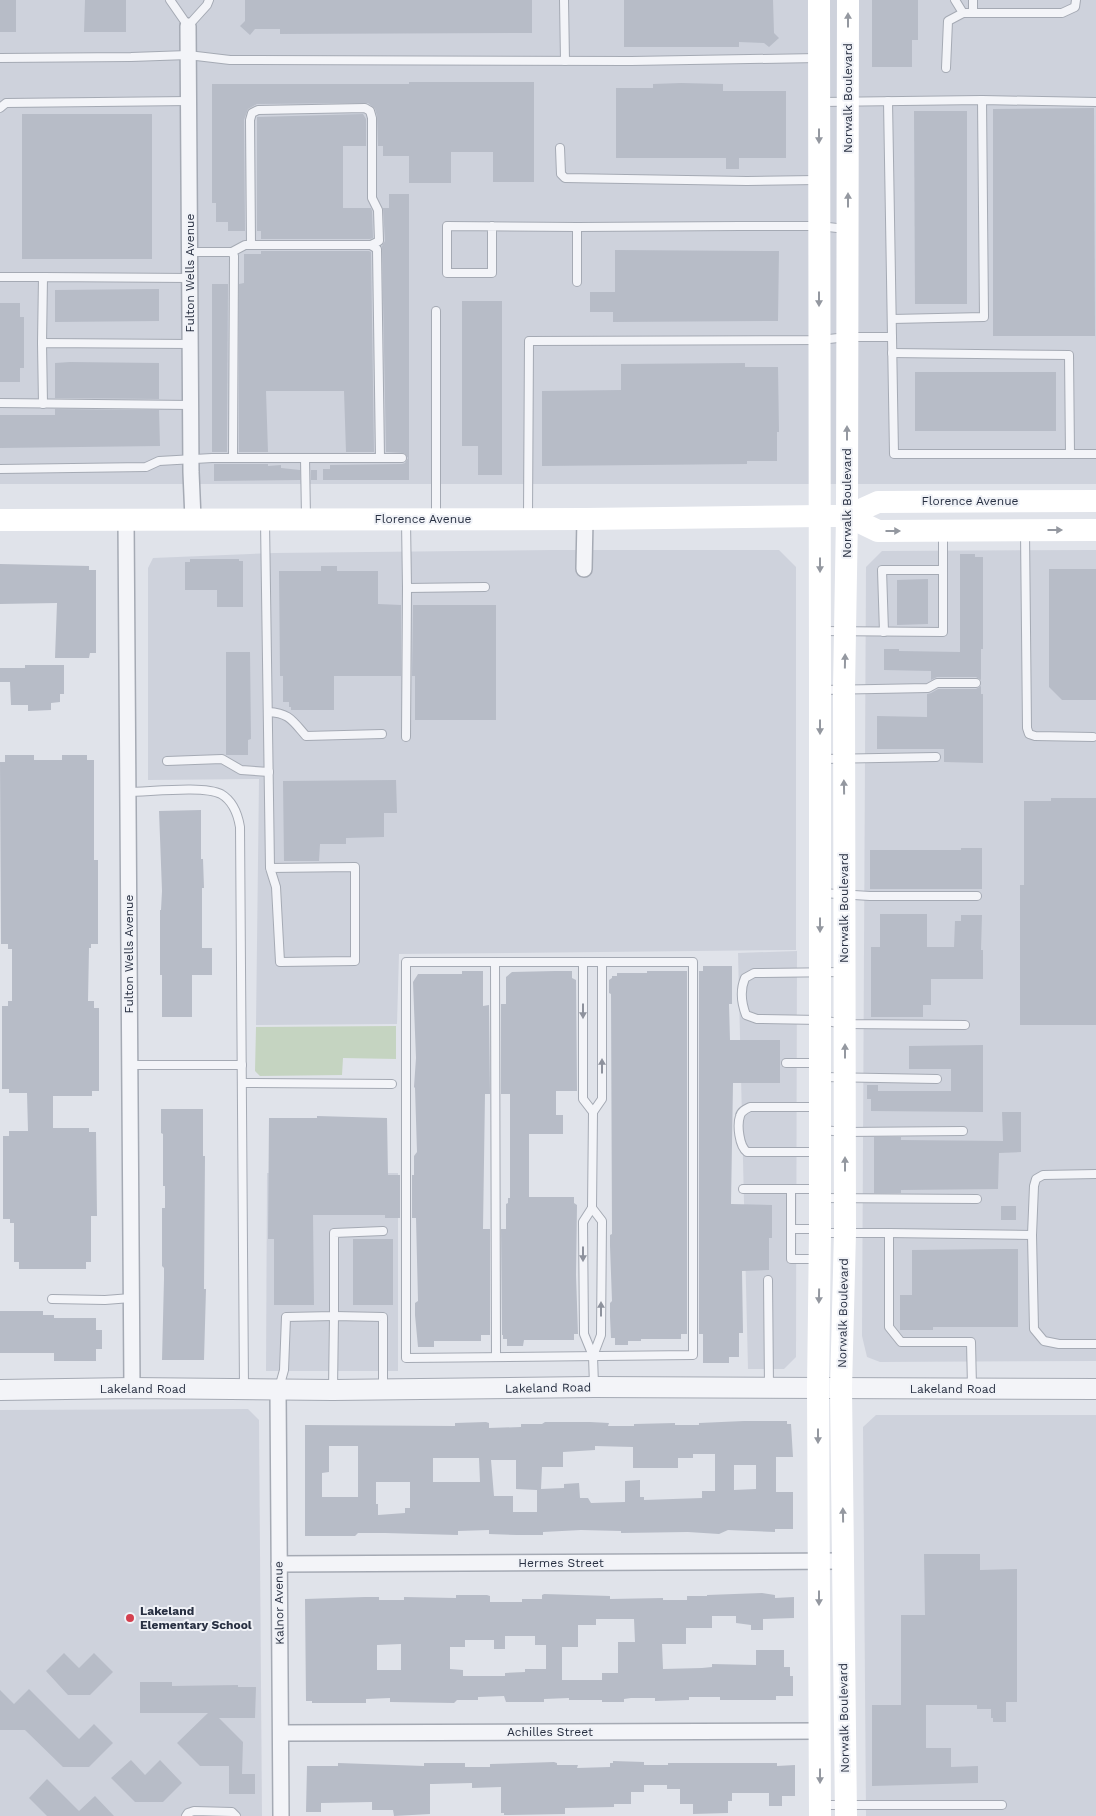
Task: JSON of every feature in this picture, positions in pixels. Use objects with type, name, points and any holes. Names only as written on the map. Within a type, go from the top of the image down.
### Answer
[{"type":"main road","name":"Norwalk Boulevard","points":[[819,0],[820,1259],[818,1387],[820,1810]]},
{"type":"main road","name":"Norwalk Boulevard","points":[[846,1810],[841,1388],[845,1233],[844,689],[847,516],[848,0]]},
{"type":"main road","points":[[819,58],[848,58]]},
{"type":"main road","name":"Florence Avenue","points":[[0,520],[584,519],[847,516],[878,502],[1096,501]]},
{"type":"main road","name":"Florence Avenue","points":[[847,516],[878,530],[1096,530]]},
{"type":"street","name":"Fulton Wells Avenue","points":[[188,26],[193,519]]},
{"type":"street","name":"Fulton Wells Avenue","points":[[126,519],[132,1388]]},
{"type":"street","points":[[584,519],[584,569]]},
{"type":"street","name":"Lakeland Road","points":[[0,1390],[132,1388],[333,1390],[594,1387],[1096,1389]]},
{"type":"street","name":"Kalnor Avenue","points":[[278,1390],[280,1816]]},
{"type":"street","name":"Hermes Street","points":[[278,1564],[843,1561]]},
{"type":"street","name":"Achilles Street","points":[[280,1733],[820,1731]]},
{"type":"lane","points":[[170,0],[188,26],[209,0]]},
{"type":"lane","points":[[564,0],[565,61]]},
{"type":"lane","points":[[955,0],[963,13]]},
{"type":"lane","points":[[972,13],[973,0]]},
{"type":"lane","points":[[946,68],[948,21],[963,13],[1062,13],[1075,7],[1076,0]]},
{"type":"lane","points":[[0,58],[188,55],[230,60],[565,61],[819,58]]},
{"type":"lane","points":[[819,102],[982,100],[1096,102]]},
{"type":"lane","points":[[892,320],[984,317],[982,100]]},
{"type":"lane","points":[[888,101],[894,454],[1096,454]]},
{"type":"lane","points":[[0,108],[6,103],[189,102]]},
{"type":"lane","points":[[190,252],[232,252],[245,245],[250,245],[371,245],[379,241],[378,210],[372,198],[372,118],[370,111],[365,108],[258,110],[252,113],[250,120],[250,245]]},
{"type":"lane","points":[[560,148],[561,174],[565,178],[747,182],[819,180]]},
{"type":"lane","points":[[492,226],[492,273],[447,273],[447,226],[492,226],[577,227],[819,226],[848,229]]},
{"type":"lane","points":[[577,227],[577,282]]},
{"type":"lane","points":[[371,245],[377,249],[378,256],[380,458]]},
{"type":"lane","points":[[232,252],[234,256],[233,458]]},
{"type":"lane","points":[[0,276],[190,278]]},
{"type":"lane","points":[[43,277],[43,404]]},
{"type":"lane","points":[[436,311],[436,519]]},
{"type":"lane","points":[[528,519],[529,341],[820,340],[847,336],[892,337]]},
{"type":"lane","points":[[42,343],[190,344]]},
{"type":"lane","points":[[892,353],[1069,356],[1070,454]]},
{"type":"lane","points":[[0,404],[191,405]]},
{"type":"lane","points":[[0,469],[146,467],[160,461],[233,458],[402,458]]},
{"type":"lane","points":[[305,458],[306,519]]},
{"type":"lane","points":[[265,519],[270,868],[276,886],[280,962],[355,961],[355,867],[270,868]]},
{"type":"lane","points":[[406,519],[406,737]]},
{"type":"lane","points":[[820,631],[943,632],[943,530]]},
{"type":"lane","points":[[1025,530],[1027,728],[1029,734],[1035,736],[1093,737]]},
{"type":"lane","points":[[884,632],[882,570],[943,570]]},
{"type":"lane","points":[[407,588],[485,587]]},
{"type":"lane","points":[[820,690],[928,688],[937,683],[976,683]]},
{"type":"lane","points":[[268,712],[282,713],[294,722],[306,736],[382,734]]},
{"type":"lane","points":[[820,759],[936,757]]},
{"type":"lane","points":[[167,761],[222,759],[241,770],[268,772]]},
{"type":"lane","points":[[128,792],[207,790],[222,795],[232,805],[238,816],[240,837],[244,1390]]},
{"type":"lane","points":[[820,893],[844,895],[977,896]]},
{"type":"lane","points":[[406,962],[495,962],[693,962],[693,1355],[406,1358],[406,962]]},
{"type":"lane","points":[[495,962],[496,1357]]},
{"type":"lane","points":[[583,962],[583,1098],[593,1112]]},
{"type":"lane","points":[[594,1387],[593,1356],[584,1334],[583,1222],[592,1208],[593,1112],[602,1098],[602,962]]},
{"type":"lane","points":[[844,972],[754,973],[745,978],[741,987],[742,1006],[746,1015],[757,1019],[820,1020],[845,1024],[964,1025]]},
{"type":"lane","points":[[786,1063],[820,1070],[845,1079],[937,1079]]},
{"type":"lane","points":[[130,1065],[242,1065]]},
{"type":"lane","points":[[242,1083],[392,1084]]},
{"type":"lane","points":[[820,1107],[750,1107],[743,1110],[740,1116],[740,1143],[747,1152],[820,1141],[845,1132],[963,1131]]},
{"type":"lane","points":[[1096,1174],[1043,1175],[1036,1180],[1034,1186],[1032,1235],[1034,1330],[1044,1341],[1059,1344],[1096,1344]]},
{"type":"lane","points":[[743,1189],[791,1189],[845,1197],[977,1199]]},
{"type":"lane","points":[[791,1189],[791,1259],[820,1259]]},
{"type":"lane","points":[[592,1208],[602,1222],[601,1334],[593,1356]]},
{"type":"lane","points":[[791,1229],[845,1233],[1032,1235]]},
{"type":"lane","points":[[333,1390],[334,1234],[383,1231]]},
{"type":"lane","points":[[889,1234],[889,1327],[902,1342],[971,1342],[972,1389]]},
{"type":"lane","points":[[768,1280],[769,1387]]},
{"type":"lane","points":[[52,1300],[131,1298]]},
{"type":"lane","points":[[278,1390],[284,1370],[286,1318],[334,1316],[383,1316],[383,1389]]},
{"type":"lane","points":[[820,1810],[1002,1805]]},
{"type":"lane","points":[[186,1816],[194,1811],[203,1811],[232,1812],[236,1816]]},
{"type":"shaded area","points":[[0,0],[1096,0],[1096,484],[0,484]]},
{"type":"shaded area","points":[[779,550],[796,567],[796,950],[399,954],[397,1024],[256,1025],[259,779],[148,780],[148,568],[153,558],[274,553]]},
{"type":"shaded area","points":[[1096,550],[1096,1361],[880,1362],[867,1357],[862,1336],[866,567],[882,551]]},
{"type":"shaded area","points":[[797,951],[796,1357],[784,1369],[748,1369],[738,953]]},
{"type":"shaded area","points":[[267,1173],[398,1173],[398,1371],[266,1371]]},
{"type":"shaded area","name":"Lakeland Elementary School","points":[[248,1409],[259,1420],[262,1816],[0,1816],[0,1410]]},
{"type":"shaded area","points":[[876,1415],[1096,1415],[1096,1816],[866,1816],[863,1427]]},
{"type":"green space","points":[[396,1026],[396,1059],[343,1058],[342,1075],[260,1076],[255,1071],[256,1027]]},
{"type":"building","points":[[0,0],[16,0],[16,32],[0,32]]},
{"type":"building","points":[[85,0],[126,0],[126,32],[84,32]]},
{"type":"building","points":[[245,0],[532,0],[532,33],[280,34],[280,29],[255,29],[250,35],[240,26],[245,21]]},
{"type":"building","points":[[624,0],[773,0],[774,33],[779,38],[769,47],[764,43],[739,42],[739,47],[624,47]]},
{"type":"building","points":[[872,0],[918,0],[918,40],[912,40],[912,67],[872,67]]},
{"type":"building","points":[[409,82],[534,82],[534,182],[493,182],[493,152],[451,152],[451,183],[409,183],[409,156],[383,156],[383,146],[378,146],[377,116],[375,109],[368,103],[257,104],[248,109],[244,120],[245,231],[228,231],[228,222],[216,222],[216,203],[212,203],[212,84],[409,84]]},
{"type":"building","points":[[653,84],[723,84],[723,91],[786,91],[786,158],[739,158],[739,169],[726,169],[726,158],[616,158],[616,88],[653,88]]},
{"type":"building","points":[[1094,108],[1095,336],[993,336],[993,109]]},
{"type":"building","points":[[914,111],[967,111],[967,304],[915,304]]},
{"type":"building","points":[[22,114],[152,114],[152,259],[22,259]]},
{"type":"building","points":[[363,114],[366,119],[366,146],[343,146],[343,208],[371,208],[373,238],[261,239],[261,231],[257,231],[257,117]]},
{"type":"building","points":[[389,194],[409,194],[409,480],[323,480],[323,469],[330,469],[330,465],[402,464],[408,458],[404,453],[386,452],[382,246],[385,241],[383,208],[389,208]]},
{"type":"building","points":[[615,250],[779,251],[778,321],[613,322],[613,312],[590,312],[590,292],[615,292]]},
{"type":"building","points":[[261,251],[371,252],[374,452],[346,452],[344,391],[266,391],[268,452],[239,452],[239,284],[244,283],[244,254],[261,254]]},
{"type":"building","points":[[212,284],[228,284],[227,452],[212,452]]},
{"type":"building","points":[[159,289],[159,321],[55,322],[55,290]]},
{"type":"building","points":[[462,301],[502,301],[502,475],[478,475],[478,446],[462,446]]},
{"type":"building","points":[[0,303],[20,303],[20,317],[24,317],[24,368],[20,368],[20,382],[0,382]]},
{"type":"building","points":[[55,363],[159,363],[159,399],[55,398]]},
{"type":"building","points":[[745,363],[745,367],[778,367],[779,432],[777,432],[777,461],[747,461],[747,464],[542,466],[542,391],[621,390],[621,364]]},
{"type":"building","points":[[915,372],[1056,372],[1056,431],[915,431]]},
{"type":"building","points":[[55,409],[159,410],[160,446],[0,448],[0,415],[55,415]]},
{"type":"building","points":[[214,464],[281,465],[281,468],[300,470],[300,480],[214,481]]},
{"type":"building","points":[[311,470],[317,470],[317,480],[311,480]]},
{"type":"building","points":[[960,554],[975,554],[975,557],[983,557],[981,680],[976,677],[937,677],[931,680],[931,671],[884,670],[884,649],[960,652]]},
{"type":"building","points":[[190,559],[239,559],[239,561],[243,561],[243,607],[217,607],[217,590],[185,590],[185,562],[190,562]]},
{"type":"building","points":[[0,564],[89,566],[89,570],[96,570],[96,653],[90,653],[89,658],[55,658],[57,603],[0,604]]},
{"type":"building","points":[[321,566],[337,566],[337,571],[378,571],[378,604],[401,605],[401,676],[334,676],[334,710],[291,710],[289,702],[283,702],[283,676],[280,676],[279,571],[321,571]]},
{"type":"building","points":[[1049,569],[1096,569],[1096,700],[1062,700],[1049,687]]},
{"type":"building","points":[[928,579],[928,624],[897,625],[897,580]]},
{"type":"building","points":[[413,605],[496,605],[496,720],[415,720],[415,676],[412,676]]},
{"type":"building","points":[[226,652],[250,652],[251,739],[248,740],[248,755],[226,755]]},
{"type":"building","points":[[25,665],[64,665],[64,694],[60,694],[60,702],[51,703],[51,710],[28,711],[28,705],[11,705],[10,682],[0,682],[0,668],[25,668]]},
{"type":"building","points":[[981,686],[981,694],[983,694],[983,763],[944,762],[944,749],[877,749],[877,716],[927,717],[927,694],[938,689],[976,689]]},
{"type":"building","points":[[5,755],[34,755],[34,760],[62,760],[62,755],[87,755],[87,760],[94,760],[94,860],[98,860],[98,944],[91,944],[91,948],[89,948],[88,1001],[94,1001],[94,1008],[99,1008],[99,1091],[92,1091],[92,1096],[53,1096],[53,1128],[89,1128],[89,1132],[96,1132],[97,1216],[91,1216],[91,1262],[86,1262],[86,1269],[19,1269],[19,1262],[14,1262],[14,1223],[10,1223],[10,1219],[3,1219],[3,1136],[9,1136],[9,1131],[28,1131],[27,1093],[9,1093],[9,1089],[2,1089],[2,1006],[8,1006],[8,1001],[12,1001],[12,949],[8,949],[8,944],[1,944],[0,762],[5,762]]},
{"type":"building","points":[[396,780],[397,813],[384,813],[384,837],[346,838],[346,844],[320,844],[319,861],[284,861],[283,781]]},
{"type":"building","points":[[1051,798],[1096,798],[1096,1025],[1020,1025],[1020,885],[1024,885],[1024,801],[1051,801]]},
{"type":"building","points":[[201,810],[201,859],[203,859],[204,888],[202,888],[202,948],[212,948],[212,975],[192,975],[192,1017],[162,1017],[160,910],[162,891],[159,811]]},
{"type":"building","points":[[961,848],[982,848],[982,889],[870,889],[870,850],[961,850]]},
{"type":"building","points":[[880,914],[927,914],[927,947],[954,947],[955,921],[961,921],[961,915],[982,915],[981,950],[983,950],[983,979],[931,979],[931,1005],[923,1005],[923,1017],[871,1017],[871,947],[880,947]]},
{"type":"building","points":[[703,966],[732,966],[732,1004],[729,1004],[730,1040],[780,1040],[780,1083],[733,1083],[731,1204],[772,1205],[772,1238],[769,1238],[769,1270],[742,1271],[743,1333],[739,1333],[739,1357],[729,1357],[729,1363],[703,1363],[703,1334],[699,1334],[699,971],[703,971]]},
{"type":"building","points":[[462,971],[483,971],[483,1006],[489,1005],[490,1094],[485,1094],[483,1229],[490,1229],[490,1335],[481,1335],[481,1341],[434,1341],[434,1347],[418,1347],[415,1315],[415,1303],[418,1301],[416,1218],[412,1218],[412,1175],[414,1175],[414,1156],[417,1152],[413,982],[418,974],[462,974]]},
{"type":"building","points":[[572,971],[572,978],[576,980],[577,1091],[556,1091],[556,1115],[563,1115],[563,1134],[529,1134],[529,1197],[574,1197],[574,1203],[577,1205],[576,1275],[578,1334],[574,1334],[574,1340],[524,1340],[523,1346],[507,1346],[507,1339],[503,1339],[502,1335],[501,1229],[506,1229],[506,1204],[508,1203],[508,1198],[510,1198],[510,1094],[501,1094],[501,1004],[506,1004],[506,977],[512,972]]},
{"type":"building","points":[[647,971],[687,971],[687,1334],[681,1334],[681,1339],[641,1339],[641,1341],[628,1341],[628,1345],[615,1345],[615,1338],[611,1338],[610,1317],[610,1303],[612,1301],[610,1235],[612,1234],[611,994],[609,993],[609,980],[612,976],[617,976],[617,973],[647,973]]},
{"type":"building","points":[[983,1045],[983,1112],[871,1111],[871,1099],[867,1099],[867,1085],[878,1085],[878,1091],[951,1091],[951,1069],[909,1069],[909,1046]]},
{"type":"building","points":[[161,1109],[203,1109],[203,1156],[205,1156],[204,1289],[206,1289],[204,1360],[162,1360],[164,1268],[162,1266],[162,1208],[165,1208],[165,1186],[163,1186]]},
{"type":"building","points":[[1002,1112],[1021,1112],[1021,1152],[999,1153],[998,1189],[901,1190],[901,1193],[874,1193],[874,1137],[901,1137],[901,1140],[1003,1141]]},
{"type":"building","points":[[317,1116],[387,1118],[388,1175],[400,1175],[400,1218],[385,1218],[385,1215],[313,1215],[314,1305],[274,1305],[274,1239],[268,1239],[269,1118],[317,1118]]},
{"type":"building","points":[[1001,1206],[1016,1206],[1016,1220],[1001,1220]]},
{"type":"building","points":[[353,1239],[393,1239],[393,1305],[353,1305]]},
{"type":"building","points":[[1018,1249],[1018,1327],[933,1327],[933,1330],[900,1330],[900,1295],[912,1295],[912,1250]]},
{"type":"building","points":[[0,1311],[43,1311],[43,1315],[54,1315],[54,1318],[96,1318],[96,1330],[102,1330],[102,1349],[96,1349],[96,1361],[54,1361],[54,1353],[0,1353]]},
{"type":"building","points":[[787,1421],[787,1424],[791,1424],[793,1457],[776,1457],[776,1492],[793,1492],[793,1529],[775,1529],[775,1532],[728,1530],[719,1534],[688,1532],[621,1533],[621,1531],[581,1530],[543,1532],[543,1535],[517,1535],[489,1534],[489,1530],[458,1531],[458,1535],[358,1533],[355,1536],[305,1536],[305,1425],[455,1426],[455,1423],[486,1422],[489,1423],[489,1428],[521,1427],[521,1424],[542,1424],[545,1422],[609,1423],[608,1426],[675,1423],[675,1425],[699,1425],[699,1423]],"holes":[[[329,1446],[358,1446],[358,1497],[322,1497],[322,1473],[329,1472]],[[595,1446],[633,1447],[633,1468],[678,1468],[678,1458],[693,1458],[693,1454],[715,1454],[715,1491],[702,1491],[702,1498],[644,1500],[644,1497],[640,1497],[640,1480],[625,1481],[625,1502],[591,1503],[588,1498],[580,1498],[579,1483],[564,1484],[564,1488],[541,1489],[542,1467],[563,1467],[563,1452],[595,1450]],[[433,1458],[479,1458],[480,1482],[433,1482]],[[491,1460],[516,1460],[516,1489],[537,1490],[537,1512],[513,1512],[513,1496],[494,1496]],[[734,1465],[756,1465],[756,1489],[734,1490]],[[376,1482],[410,1482],[410,1508],[405,1508],[405,1513],[378,1515],[378,1504],[376,1504]]]},
{"type":"building","points":[[924,1554],[980,1554],[980,1570],[1017,1569],[1017,1702],[1006,1702],[1006,1722],[993,1722],[991,1709],[977,1709],[977,1705],[926,1705],[926,1748],[951,1748],[951,1767],[978,1766],[978,1783],[872,1786],[872,1705],[901,1705],[901,1615],[925,1615]]},
{"type":"building","points":[[762,1593],[775,1595],[775,1598],[794,1597],[794,1618],[763,1619],[763,1630],[751,1630],[751,1625],[736,1623],[736,1616],[712,1616],[712,1628],[686,1628],[686,1644],[662,1644],[663,1669],[712,1667],[712,1664],[756,1665],[756,1650],[784,1650],[784,1667],[790,1667],[790,1676],[793,1676],[793,1696],[776,1696],[776,1700],[720,1700],[720,1697],[689,1697],[689,1700],[655,1701],[655,1698],[631,1698],[624,1699],[624,1702],[569,1700],[569,1698],[544,1699],[544,1702],[506,1702],[504,1696],[478,1697],[478,1700],[457,1700],[454,1703],[390,1702],[390,1698],[366,1699],[366,1703],[312,1703],[312,1701],[306,1701],[305,1599],[379,1597],[379,1600],[404,1600],[404,1597],[456,1598],[456,1595],[487,1595],[490,1596],[490,1602],[522,1602],[522,1599],[542,1599],[544,1594],[610,1596],[610,1599],[663,1598],[663,1600],[687,1600],[687,1596]],"holes":[[[596,1619],[634,1619],[635,1642],[618,1642],[618,1673],[602,1673],[602,1680],[562,1680],[562,1647],[578,1647],[578,1625],[596,1625]],[[505,1636],[535,1636],[535,1645],[546,1645],[546,1669],[525,1669],[525,1672],[505,1673],[505,1676],[463,1676],[463,1670],[450,1669],[450,1647],[465,1647],[465,1640],[494,1640],[494,1649],[505,1649]],[[401,1644],[401,1670],[377,1670],[377,1645]]]},
{"type":"building","points":[[64,1653],[79,1668],[94,1653],[113,1672],[90,1695],[68,1695],[46,1671]]},
{"type":"building","points":[[140,1682],[172,1682],[172,1686],[238,1685],[238,1687],[256,1687],[255,1718],[219,1718],[243,1742],[242,1774],[255,1774],[255,1794],[229,1794],[229,1766],[200,1766],[177,1743],[208,1713],[140,1713]]},
{"type":"building","points":[[29,1689],[79,1739],[94,1724],[113,1743],[89,1767],[63,1767],[25,1730],[0,1730],[0,1690],[14,1704]]},
{"type":"building","points":[[131,1760],[145,1775],[160,1760],[182,1783],[163,1802],[135,1802],[111,1778]]},
{"type":"building","points":[[613,1761],[644,1762],[644,1765],[668,1765],[668,1763],[777,1763],[777,1766],[795,1765],[795,1796],[782,1796],[782,1806],[769,1806],[769,1793],[732,1793],[732,1801],[728,1801],[728,1813],[693,1814],[693,1804],[680,1804],[680,1789],[667,1789],[667,1785],[644,1785],[644,1792],[631,1792],[631,1804],[614,1804],[614,1807],[565,1808],[565,1814],[504,1815],[504,1813],[501,1813],[501,1787],[472,1788],[472,1783],[430,1784],[430,1814],[394,1816],[393,1810],[372,1810],[372,1802],[321,1803],[321,1812],[306,1812],[307,1766],[338,1766],[338,1763],[424,1766],[424,1763],[465,1763],[465,1767],[490,1767],[490,1764],[554,1762],[557,1765],[578,1765],[577,1768],[610,1767],[610,1763],[613,1763]]},
{"type":"building","points":[[47,1779],[79,1811],[95,1796],[114,1816],[47,1816],[29,1798]]},
{"type":"place","name":"Lakeland Elementary School","points":[[130,1618]]}]
